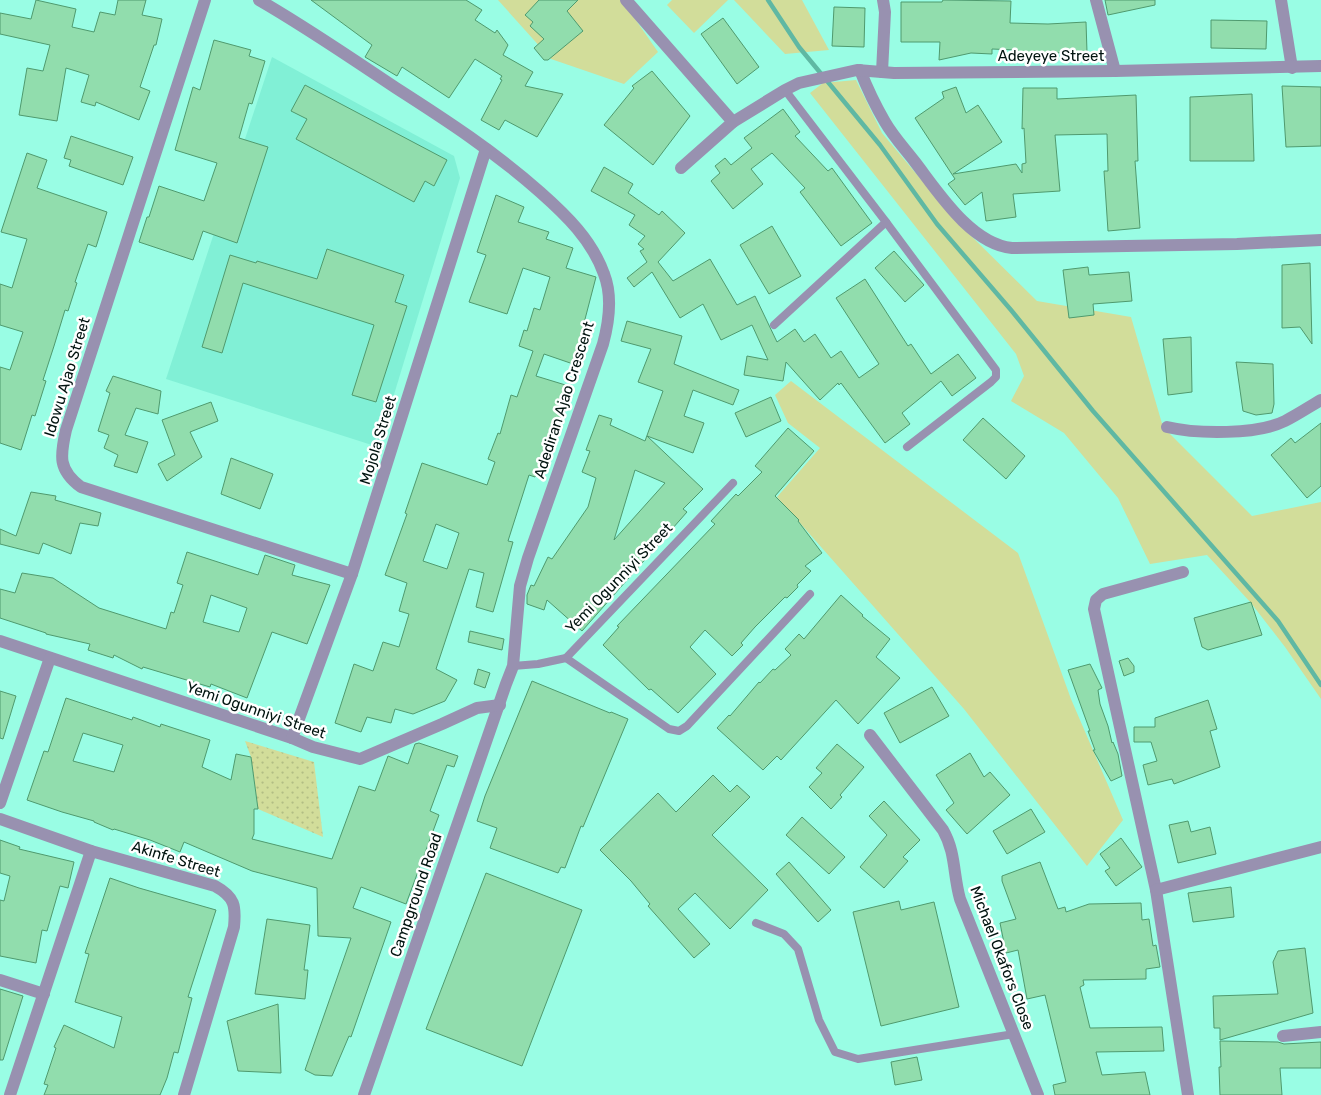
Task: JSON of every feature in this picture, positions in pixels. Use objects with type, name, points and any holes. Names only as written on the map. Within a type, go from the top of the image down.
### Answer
[{"type":"street","name":"Idowu Ajao Street","points":[[205,0],[66,430],[61,459],[65,471],[72,481],[81,487],[352,574]]},
{"type":"street","name":"Adediran Ajao Crescent","points":[[259,0],[296,22],[510,165],[573,223],[605,274],[609,299],[608,326],[520,586],[513,666],[500,705]]},
{"type":"street","points":[[626,0],[733,122]]},
{"type":"street","points":[[882,72],[885,12],[883,0]]},
{"type":"street","points":[[1096,0],[1115,71]]},
{"type":"street","points":[[1281,0],[1292,68]]},
{"type":"street","name":"Adeyeye Street","points":[[681,168],[733,122],[785,90],[799,83],[858,70],[894,73],[1115,71],[1321,66]]},
{"type":"street","points":[[858,70],[886,124],[939,193],[961,220],[1000,247],[1228,244],[1321,240]]},
{"type":"street","name":"Mojola Street","points":[[292,738],[352,574],[486,148]]},
{"type":"street","points":[[1167,427],[1212,432],[1262,428],[1284,422],[1321,400]]},
{"type":"street","points":[[1183,572],[1103,594],[1096,600],[1094,609],[1156,890],[1188,1095]]},
{"type":"street","name":"Yemi Ogunniyi Street","points":[[0,641],[292,738],[313,747],[360,760],[477,708],[500,705]]},
{"type":"street","points":[[0,803],[50,658]]},
{"type":"street","name":"Campground Road","points":[[364,1095],[500,705]]},
{"type":"street","name":"Michael Okafors Close","points":[[870,735],[943,830],[950,842],[954,856],[955,882],[960,899],[1038,1095]]},
{"type":"street","name":"Akinfe Street","points":[[0,819],[91,851],[215,886],[228,893],[235,913],[234,928],[184,1095]]},
{"type":"street","points":[[1156,890],[1321,847]]},
{"type":"street","points":[[0,1092],[10,1095],[91,851]]},
{"type":"street","points":[[0,980],[44,994]]},
{"type":"street","points":[[1283,1036],[1321,1032]]},
{"type":"lane","points":[[785,90],[996,370],[996,377],[991,382],[907,447]]},
{"type":"lane","points":[[774,325],[886,222]]},
{"type":"lane","name":"Yemi Ogunniyi Street","points":[[566,658],[733,483]]},
{"type":"lane","points":[[513,666],[538,664],[566,658],[669,729],[679,731],[687,726],[810,594]]},
{"type":"lane","points":[[756,923],[784,934],[798,949],[819,1020],[835,1052],[858,1059],[1014,1034]]},
{"type":"shaded area","points":[[498,0],[622,0],[658,52],[624,84],[551,59]]},
{"type":"shaded area","points":[[672,0],[728,0],[694,33],[667,5]]},
{"type":"shaded area","points":[[734,0],[802,0],[829,50],[785,54]]},
{"type":"shaded area","points":[[272,57],[454,156],[460,178],[378,447],[166,379]]},
{"type":"shaded area","points":[[856,80],[882,133],[955,220],[1037,301],[1131,317],[1163,427],[1252,516],[1321,502],[1321,699],[1285,647],[1251,603],[1207,555],[1150,564],[1118,498],[1064,433],[1011,401],[1024,376],[1016,354],[810,93],[823,83]]},
{"type":"shaded area","points":[[791,381],[1018,553],[1071,699],[1123,820],[1087,866],[964,709],[777,497],[820,448],[788,423],[775,395]]},
{"type":"shaded area","points":[[245,741],[314,762],[323,837],[258,809],[251,757]]},
{"type":"building","points":[[36,0],[76,9],[72,27],[94,32],[100,12],[115,15],[118,0],[146,0],[142,15],[162,19],[156,45],[154,45],[140,87],[150,91],[139,120],[96,102],[95,106],[81,102],[89,75],[66,68],[57,121],[19,115],[27,68],[43,71],[50,45],[0,34],[0,13],[31,19]]},
{"type":"building","points":[[311,0],[466,0],[482,10],[475,20],[495,33],[497,30],[508,45],[503,55],[533,72],[525,86],[563,94],[537,137],[505,120],[499,130],[481,120],[502,80],[500,79],[502,76],[475,59],[449,98],[402,67],[397,76],[365,57],[372,45]]},
{"type":"building","points":[[539,0],[578,0],[567,11],[583,31],[548,60],[544,60],[534,48],[544,39],[530,26],[533,22],[525,15]]},
{"type":"building","points":[[943,0],[1011,1],[1010,23],[1086,22],[1087,52],[1016,54],[1016,50],[992,49],[992,54],[971,53],[939,60],[940,42],[901,42],[901,2],[942,2]]},
{"type":"building","points":[[1105,0],[1155,0],[1155,5],[1108,15]]},
{"type":"building","points":[[834,7],[865,8],[864,47],[832,46]]},
{"type":"building","points":[[723,18],[759,67],[737,84],[701,34]]},
{"type":"building","points":[[1211,20],[1267,21],[1266,49],[1211,48]]},
{"type":"building","points":[[214,40],[251,50],[249,56],[265,61],[252,104],[249,103],[239,138],[268,147],[237,243],[203,231],[193,260],[139,242],[159,186],[204,201],[217,163],[175,150],[193,87],[200,90]]},
{"type":"building","points":[[652,71],[690,116],[653,165],[604,125],[634,88],[632,86]]},
{"type":"building","points":[[305,85],[447,160],[434,186],[425,181],[414,202],[296,139],[307,119],[291,111]]},
{"type":"building","points":[[1282,86],[1321,87],[1321,146],[1286,147]]},
{"type":"building","points":[[956,87],[966,113],[978,105],[1002,142],[953,174],[1016,164],[1022,173],[1022,164],[1026,163],[1024,128],[1022,129],[1023,88],[1057,88],[1057,99],[1136,95],[1138,161],[1135,161],[1140,228],[1108,231],[1104,171],[1108,171],[1107,134],[1055,135],[1060,191],[1013,194],[1016,217],[986,221],[982,192],[965,205],[948,184],[955,179],[915,118],[944,98],[942,92]]},
{"type":"building","points":[[1252,94],[1254,161],[1190,161],[1190,97]]},
{"type":"building","points":[[783,109],[800,132],[795,136],[828,171],[832,168],[872,223],[841,246],[800,192],[805,188],[772,153],[751,169],[763,184],[733,209],[711,181],[720,173],[715,166],[725,158],[731,165],[752,148],[744,138]]},
{"type":"building","points":[[71,136],[133,157],[123,185],[69,166],[71,160],[64,158]]},
{"type":"building","points":[[27,153],[47,160],[37,188],[107,212],[96,247],[88,244],[75,282],[77,283],[68,311],[65,310],[43,380],[46,381],[35,416],[32,415],[21,450],[0,443],[0,367],[10,370],[23,332],[0,325],[0,284],[12,288],[27,239],[1,232]]},
{"type":"building","points":[[604,167],[633,184],[628,193],[659,215],[662,211],[685,233],[658,262],[673,281],[710,259],[737,305],[755,296],[777,342],[795,329],[804,342],[815,334],[831,358],[841,351],[859,378],[879,364],[836,298],[865,279],[908,346],[911,344],[931,374],[958,354],[976,378],[952,396],[941,381],[902,413],[910,424],[885,443],[841,383],[839,385],[838,383],[820,400],[786,362],[783,381],[744,375],[747,356],[768,360],[752,325],[721,340],[703,304],[680,318],[652,272],[634,287],[627,278],[647,262],[640,251],[644,249],[638,244],[645,236],[629,225],[635,215],[591,191]]},
{"type":"building","points":[[496,195],[524,207],[518,222],[549,232],[546,239],[573,248],[566,268],[596,277],[584,323],[587,324],[579,349],[585,351],[579,366],[544,354],[536,376],[572,387],[555,445],[548,443],[535,477],[529,475],[508,541],[513,542],[493,612],[476,607],[484,573],[469,569],[436,669],[457,680],[445,701],[413,714],[395,709],[391,723],[367,717],[361,732],[335,723],[354,664],[373,671],[383,642],[399,647],[409,614],[399,611],[407,583],[385,575],[407,514],[405,513],[422,463],[487,485],[495,462],[488,459],[498,433],[500,434],[511,395],[517,397],[533,351],[519,346],[524,330],[527,331],[534,308],[540,310],[550,277],[523,268],[507,314],[469,302],[486,255],[477,252]],"holes":[[[436,524],[459,533],[447,569],[423,561]]]},
{"type":"building","points":[[772,226],[801,276],[769,294],[740,245]]},
{"type":"building","points":[[327,249],[404,275],[395,302],[407,306],[376,402],[352,395],[374,325],[243,283],[222,353],[202,347],[230,255],[317,279]]},
{"type":"building","points":[[894,251],[924,285],[905,302],[875,268]]},
{"type":"building","points":[[1310,263],[1312,344],[1300,327],[1282,328],[1282,265]]},
{"type":"building","points":[[1088,267],[1089,275],[1129,272],[1132,301],[1093,304],[1094,315],[1069,318],[1063,270]]},
{"type":"building","points":[[627,321],[682,336],[674,364],[739,390],[733,405],[693,390],[684,416],[704,423],[693,453],[647,436],[703,489],[683,509],[687,512],[582,631],[547,600],[544,610],[527,604],[527,595],[531,585],[534,586],[548,557],[552,559],[588,507],[596,478],[582,472],[590,451],[586,450],[599,415],[612,419],[610,425],[645,441],[663,391],[638,382],[651,349],[621,341]],"holes":[[[635,470],[665,483],[614,540]]]},
{"type":"building","points":[[1191,337],[1192,392],[1168,395],[1163,339]]},
{"type":"building","points":[[1236,362],[1273,364],[1274,404],[1272,413],[1256,415],[1243,411]]},
{"type":"building","points":[[113,376],[161,391],[158,414],[136,408],[125,435],[148,442],[137,473],[114,466],[118,455],[104,448],[109,435],[98,431],[110,393],[106,391]]},
{"type":"building","points":[[771,397],[781,421],[746,437],[735,413]]},
{"type":"building","points":[[211,402],[218,421],[190,432],[202,457],[167,481],[158,464],[175,455],[162,420]]},
{"type":"building","points":[[983,418],[1025,456],[1006,479],[963,440]]},
{"type":"building","points":[[1321,423],[1321,486],[1307,498],[1271,455],[1291,438],[1295,443]]},
{"type":"building","points":[[788,428],[814,451],[775,496],[799,520],[822,553],[805,566],[811,571],[797,585],[798,587],[787,598],[785,597],[755,627],[741,643],[743,645],[732,656],[705,630],[690,647],[716,674],[678,713],[651,689],[649,690],[603,645],[619,627],[617,626],[715,524],[711,521],[736,494],[738,496],[762,472],[755,466]]},
{"type":"building","points":[[231,458],[273,474],[260,509],[221,494]]},
{"type":"building","points":[[31,492],[56,496],[55,500],[101,513],[98,526],[80,523],[71,554],[43,543],[39,554],[0,544],[0,529],[16,536]]},
{"type":"building","points":[[187,552],[258,575],[265,555],[295,565],[292,575],[330,585],[307,644],[272,632],[247,698],[211,684],[210,687],[143,667],[142,669],[114,655],[113,658],[88,650],[90,644],[46,634],[0,618],[0,589],[15,593],[22,573],[53,578],[99,608],[166,629],[171,612],[174,613],[183,585],[177,583]],"holes":[[[211,595],[247,608],[239,632],[203,622]]]},
{"type":"building","points":[[841,595],[862,616],[890,639],[876,657],[900,678],[858,724],[836,700],[781,760],[777,756],[763,770],[717,728],[730,716],[759,682],[791,655],[785,649],[799,634],[804,639]]},
{"type":"building","points":[[1251,602],[1262,635],[1208,650],[1202,647],[1194,618]]},
{"type":"building","points":[[470,631],[504,639],[502,650],[468,642]]},
{"type":"building","points":[[1128,658],[1134,666],[1134,672],[1124,676],[1119,661]]},
{"type":"building","points":[[1090,664],[1102,688],[1098,690],[1100,704],[1112,743],[1118,754],[1122,776],[1111,781],[1093,750],[1095,750],[1088,731],[1090,731],[1068,670]]},
{"type":"building","points":[[478,669],[490,673],[485,688],[474,684]]},
{"type":"building","points":[[532,681],[628,719],[583,827],[581,826],[565,868],[561,867],[558,873],[490,848],[497,828],[477,821],[485,796]]},
{"type":"building","points":[[932,687],[949,716],[900,743],[884,713]]},
{"type":"building","points":[[0,691],[16,696],[3,739],[0,738]]},
{"type":"building","points":[[66,698],[132,720],[133,717],[160,727],[161,724],[210,740],[202,767],[231,780],[236,754],[251,757],[258,809],[254,809],[254,834],[252,839],[332,859],[359,786],[375,791],[388,756],[408,764],[415,744],[419,743],[458,756],[454,767],[447,765],[430,811],[439,815],[406,904],[361,887],[353,908],[391,922],[351,1037],[349,1036],[332,1076],[315,1075],[305,1070],[351,938],[318,936],[317,888],[252,871],[184,842],[180,852],[150,840],[113,830],[94,821],[27,800],[44,751],[48,752]],"holes":[[[83,733],[123,745],[114,772],[73,761]]]},
{"type":"building","points":[[1208,700],[1217,729],[1210,731],[1220,767],[1174,784],[1172,779],[1148,785],[1143,765],[1157,761],[1151,742],[1134,742],[1134,727],[1155,727],[1155,718]]},
{"type":"building","points":[[837,744],[864,767],[840,795],[842,797],[831,809],[809,787],[822,773],[816,768]]},
{"type":"building","points":[[970,753],[984,777],[990,772],[1010,795],[967,834],[946,810],[954,803],[936,775]]},
{"type":"building","points":[[713,775],[730,792],[737,785],[750,797],[712,835],[768,890],[730,929],[695,893],[678,909],[710,944],[694,958],[648,906],[650,904],[631,881],[600,850],[658,793],[676,812]]},
{"type":"building","points":[[884,801],[920,840],[903,857],[908,861],[884,888],[860,867],[887,835],[869,816]]},
{"type":"building","points":[[1031,809],[1045,832],[1007,854],[993,831]]},
{"type":"building","points":[[802,817],[845,857],[829,874],[786,835]]},
{"type":"building","points":[[1188,821],[1191,832],[1210,827],[1216,854],[1178,863],[1169,825]]},
{"type":"building","points":[[1121,838],[1142,867],[1116,886],[1105,871],[1110,868],[1100,854]]},
{"type":"building","points":[[0,840],[20,847],[19,849],[74,862],[68,888],[60,886],[47,931],[42,930],[36,963],[0,956],[0,900],[4,901],[10,876],[0,873]]},
{"type":"building","points":[[789,862],[831,910],[818,922],[776,874]]},
{"type":"building","points":[[1040,862],[1058,909],[1065,907],[1066,912],[1089,904],[1141,903],[1142,920],[1149,919],[1153,946],[1156,945],[1160,967],[1146,969],[1146,979],[1083,980],[1084,985],[1080,987],[1090,1028],[1162,1027],[1164,1051],[1096,1052],[1102,1075],[1145,1072],[1150,1095],[1055,1095],[1053,1085],[1066,1082],[1045,995],[1027,999],[1018,950],[1006,953],[1000,923],[1016,919],[1002,881],[1002,876]]},
{"type":"building","points":[[486,873],[582,910],[522,1066],[426,1029]]},
{"type":"building","points":[[110,878],[216,910],[188,997],[192,998],[178,1053],[174,1052],[160,1095],[44,1095],[48,1085],[44,1084],[56,1048],[54,1047],[64,1025],[114,1048],[122,1017],[75,1002],[89,954],[85,953]]},
{"type":"building","points":[[1231,887],[1234,917],[1193,922],[1188,893]]},
{"type":"building","points":[[899,901],[901,910],[934,902],[959,1007],[881,1026],[853,912]]},
{"type":"building","points":[[267,919],[310,925],[304,970],[308,970],[305,999],[255,994]]},
{"type":"building","points":[[1305,948],[1313,1013],[1220,1040],[1220,1028],[1214,1028],[1213,996],[1278,994],[1273,962],[1278,951]]},
{"type":"building","points":[[0,989],[23,996],[3,1060],[0,1060]]},
{"type":"building","points":[[278,1004],[281,1073],[238,1071],[227,1021]]},
{"type":"building","points":[[1220,1041],[1278,1042],[1284,1044],[1321,1042],[1321,1068],[1280,1068],[1282,1095],[1220,1095]]},
{"type":"building","points":[[917,1057],[922,1080],[895,1085],[891,1062]]},
{"type":"waterway","points":[[768,0],[799,47],[880,145],[937,224],[1011,310],[1093,411],[1278,621],[1321,685]]}]
